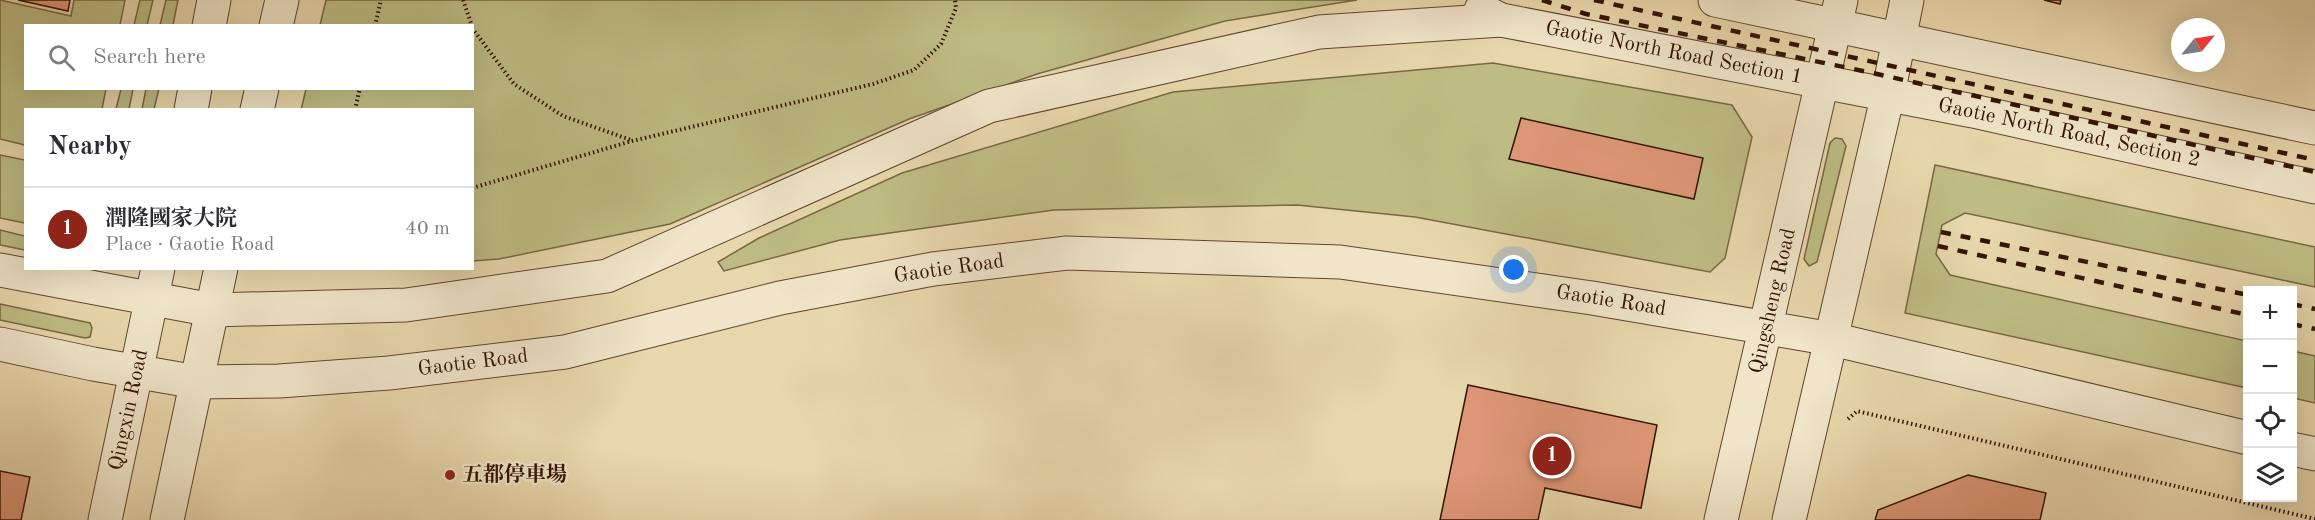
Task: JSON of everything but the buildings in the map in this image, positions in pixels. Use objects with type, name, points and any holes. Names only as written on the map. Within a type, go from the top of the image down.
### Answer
[{"type":"street","points":[[209,24],[214,0]]},
{"type":"street","points":[[276,24],[282,0]]},
{"type":"street","name":"Gaotie North Road Section 1","points":[[1457,0],[1501,20],[1823,81]]},
{"type":"street","points":[[1715,0],[1838,13],[1899,40],[2315,128]]},
{"type":"street","points":[[1789,520],[1888,94],[1907,0]]},
{"type":"street","name":"Qingsheng Road","points":[[1721,520],[1838,13]]},
{"type":"street","points":[[0,270],[155,284],[212,310],[406,305],[607,276],[989,106],[1319,32],[1501,20]]},
{"type":"street","name":"Gaotie North Road, Section 2","points":[[1823,81],[1972,111],[2315,187]]},
{"type":"street","points":[[191,108],[195,90]]},
{"type":"street","points":[[257,108],[262,90]]},
{"type":"street","name":"Gaotie Road","points":[[0,344],[137,372],[197,381],[279,381],[389,373],[565,352],[780,298],[933,269],[1067,253],[1340,262],[1592,298],[1767,327]]},
{"type":"street","points":[[167,520],[221,270]]},
{"type":"street","name":"Qingxin Road","points":[[105,520],[155,284]]},
{"type":"street","points":[[1767,327],[1832,339],[2243,437]]},
{"type":"street","points":[[2297,450],[2315,454]]},
{"type":"path","points":[[375,24],[381,0]]},
{"type":"path","points":[[463,0],[471,24]]},
{"type":"path","points":[[474,187],[632,141],[873,84],[914,70],[940,44],[956,8],[955,0]]},
{"type":"path","points":[[474,30],[514,84],[563,116],[632,141]]},
{"type":"path","points":[[355,108],[360,90]]},
{"type":"path","points":[[1848,420],[1857,411],[2315,519]]},
{"type":"shaded area","points":[[0,0],[71,16],[74,0],[125,0],[120,24],[24,24],[24,90],[106,90],[102,108],[24,108],[24,145],[0,139]]},
{"type":"shaded area","points":[[140,0],[153,0],[147,24],[134,24]]},
{"type":"shaded area","points":[[166,0],[178,0],[173,24],[160,24]]},
{"type":"shaded area","points":[[326,0],[1357,0],[1225,21],[1037,74],[909,119],[670,224],[499,259],[474,261],[474,108],[301,108],[306,90],[474,90],[474,24],[320,24]]},
{"type":"shaded area","points":[[1493,63],[1732,105],[1752,137],[1725,258],[1710,272],[1415,217],[1297,205],[1054,210],[840,240],[724,271],[718,262],[759,238],[902,173],[1173,92]]},
{"type":"shaded area","points":[[121,90],[133,90],[129,108],[116,108]]},
{"type":"shaded area","points":[[146,90],[159,90],[154,108],[142,108]]},
{"type":"shaded area","points":[[1835,138],[1842,139],[1846,146],[1817,262],[1809,266],[1804,259],[1830,143]]},
{"type":"shaded area","points":[[0,155],[24,160],[24,223],[0,218]]},
{"type":"shaded area","points":[[1935,165],[2315,247],[2315,287],[1965,213],[1942,225],[1936,254],[1950,275],[2243,340],[2243,387],[1905,313]]},
{"type":"shaded area","points":[[0,230],[24,236],[24,250],[0,245]]},
{"type":"shaded area","points":[[0,304],[90,323],[92,328],[90,337],[85,338],[0,320]]},
{"type":"shaded area","points":[[2297,352],[2315,356],[2315,403],[2297,399]]},
{"type":"railway","points":[[1542,0],[1586,14],[1868,72],[2315,172]]},
{"type":"railway","points":[[1594,0],[2315,160]]},
{"type":"railway","points":[[1941,232],[2243,294]]},
{"type":"railway","points":[[1938,246],[2243,314]]},
{"type":"railway","points":[[2297,305],[2315,309]]},
{"type":"railway","points":[[2297,325],[2315,329]]},
{"type":"place","name":"潤隆國家大院","points":[[1552,456]]},
{"type":"place","name":"五都停車場","points":[[450,475]]}]
